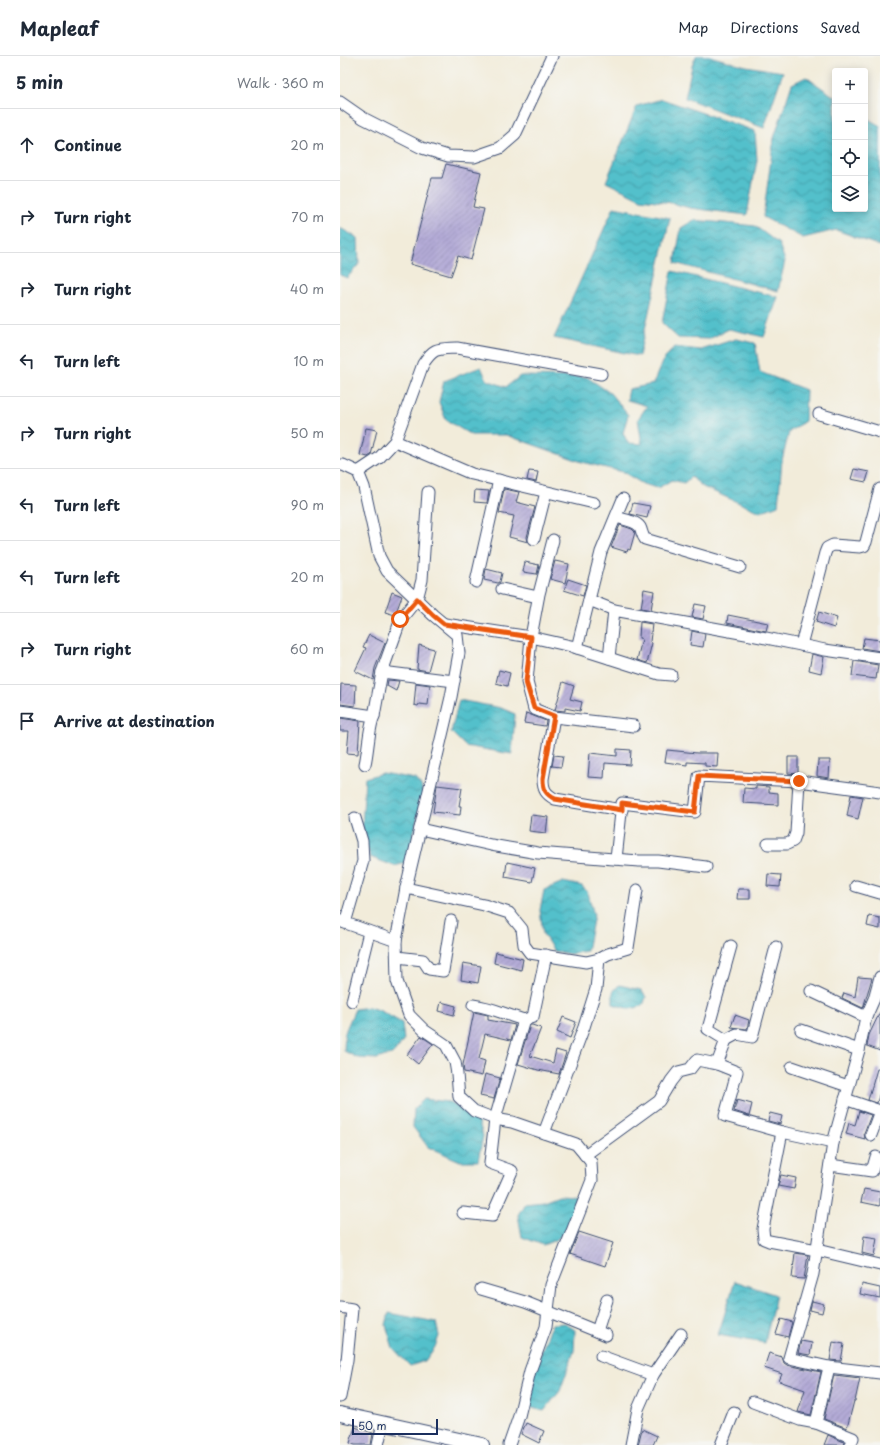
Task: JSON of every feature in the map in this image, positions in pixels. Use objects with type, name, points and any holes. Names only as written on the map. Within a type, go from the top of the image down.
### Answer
[{"type":"street","points":[[340,102],[363,118],[422,148],[448,156],[474,157],[500,148],[515,135],[552,56]]},
{"type":"street","points":[[358,472],[379,458],[395,441],[423,364],[428,355],[436,350],[457,348],[601,374]]},
{"type":"street","points":[[819,414],[880,432]]},
{"type":"street","points":[[395,441],[472,474],[594,503]]},
{"type":"street","points":[[340,465],[358,472],[364,487],[379,556],[387,571],[433,615],[458,635],[460,653],[406,888],[396,941],[397,981],[409,1015],[424,1030],[446,1046],[455,1062],[459,1097],[474,1111],[495,1119],[512,1122],[576,1144],[591,1162],[592,1180],[551,1285],[546,1327],[530,1371],[510,1445]]},
{"type":"street","points":[[476,582],[498,480]]},
{"type":"street","points":[[801,645],[827,548],[833,545],[864,546],[880,489]]},
{"type":"street","points":[[365,764],[371,722],[374,716],[382,672],[400,619],[417,599],[422,580],[428,492]]},
{"type":"street","points":[[534,539],[546,492]]},
{"type":"street","points":[[578,648],[601,552],[623,499]]},
{"type":"street","points":[[616,517],[640,527],[645,539],[740,567]]},
{"type":"street","points":[[553,540],[538,597],[531,637],[526,682],[534,708],[554,716],[634,726]]},
{"type":"street","points":[[502,589],[538,597]]},
{"type":"street","points":[[589,600],[614,610],[801,645],[880,658]]},
{"type":"street","points":[[609,658],[614,610]]},
{"type":"street","points":[[444,624],[531,637],[578,648],[660,674],[671,675]]},
{"type":"street","points":[[382,672],[454,681]]},
{"type":"street","points":[[340,711],[374,716]]},
{"type":"street","points":[[554,716],[543,779],[543,789],[548,795],[555,799],[622,810]]},
{"type":"street","points":[[616,860],[622,803],[695,812],[699,776],[799,781],[880,792]]},
{"type":"street","points":[[768,844],[787,844],[793,841],[796,832],[799,781]]},
{"type":"street","points":[[355,818],[361,836],[363,861],[343,922],[396,941]]},
{"type":"street","points":[[420,829],[491,845],[530,851],[616,860],[658,861],[706,867]]},
{"type":"street","points":[[856,886],[880,893]]},
{"type":"street","points":[[406,888],[484,905],[509,913],[522,929],[524,945],[530,954],[546,955],[586,962],[600,959],[608,954],[628,948],[637,890]]},
{"type":"street","points":[[397,957],[423,960],[429,969],[443,971],[451,921]]},
{"type":"street","points":[[352,1001],[369,932]]},
{"type":"street","points":[[726,1040],[708,1029],[731,946]]},
{"type":"street","points":[[717,1064],[726,1040],[737,1034],[752,1037],[776,947]]},
{"type":"street","points":[[473,1005],[484,1006],[524,1020],[533,1017],[546,955]]},
{"type":"street","points":[[544,1133],[584,1027],[596,989],[600,959]]},
{"type":"street","points":[[880,976],[874,999],[866,1017],[859,1050],[833,1143],[813,1274],[789,1358],[829,1367],[880,1373]]},
{"type":"street","points":[[811,991],[866,1017]]},
{"type":"street","points":[[463,1213],[492,1216],[512,1171],[490,1163],[495,1119],[524,1020]]},
{"type":"street","points":[[801,1030],[859,1050]]},
{"type":"street","points":[[585,1155],[659,1101],[678,1072],[690,1069],[698,1060],[717,1064],[736,1072],[725,1116],[782,1132],[833,1143]]},
{"type":"street","points":[[792,1066],[848,1086]]},
{"type":"street","points":[[845,1098],[880,1111],[871,1135]]},
{"type":"street","points":[[782,1132],[763,1229],[764,1239],[880,1265]]},
{"type":"street","points":[[830,1164],[872,1171],[876,1157]]},
{"type":"street","points":[[481,1289],[525,1302],[601,1333],[607,1300]]},
{"type":"street","points":[[340,1307],[352,1309],[347,1360],[340,1397]]},
{"type":"street","points":[[631,1445],[638,1408],[653,1375],[681,1334]]},
{"type":"street","points":[[602,1356],[653,1375]]},
{"type":"street","points":[[816,1423],[829,1367]]},
{"type":"street","points":[[753,1402],[800,1420],[816,1423],[853,1438],[850,1445]]},
{"type":"street","points":[[721,1445],[734,1412]]},
{"type":"street","points":[[340,1414],[482,1445]]},
{"type":"street","points":[[378,1445],[384,1423]]},
{"type":"water","points":[[696,56],[709,56],[746,66],[783,72],[764,128],[685,98],[692,66]]},
{"type":"water","points":[[806,77],[832,95],[832,212],[868,212],[868,119],[880,126],[880,246],[836,230],[803,238],[763,217],[774,138],[792,84]]},
{"type":"water","points":[[662,99],[755,131],[757,160],[747,215],[690,208],[672,203],[641,199],[606,182],[637,106]]},
{"type":"water","points":[[614,207],[670,218],[639,356],[554,338]]},
{"type":"water","points":[[694,220],[755,226],[779,244],[785,261],[778,291],[675,263],[681,228]]},
{"type":"water","points":[[340,228],[358,238],[359,264],[347,278],[340,275]]},
{"type":"water","points":[[672,271],[778,297],[764,337],[729,329],[709,339],[678,338],[662,323]]},
{"type":"water","points":[[736,339],[755,343],[760,372],[806,390],[805,421],[789,432],[782,460],[778,505],[760,512],[703,487],[691,477],[684,483],[672,480],[658,488],[643,484],[623,472],[582,462],[506,435],[471,435],[446,420],[439,402],[444,381],[481,367],[487,380],[506,387],[520,376],[587,377],[610,393],[628,415],[623,433],[628,443],[642,444],[638,419],[647,406],[627,400],[629,389],[653,384],[662,362],[674,347],[701,350]]},
{"type":"water","points":[[459,700],[501,708],[515,714],[512,754],[465,746],[451,732]]},
{"type":"water","points":[[382,773],[415,779],[421,786],[423,793],[407,863],[394,866],[370,857],[362,828],[365,778]]},
{"type":"water","points":[[563,882],[582,886],[588,893],[594,915],[587,951],[570,954],[554,951],[543,934],[540,910],[544,890]]},
{"type":"water","points":[[619,985],[641,990],[646,997],[643,1006],[630,1009],[613,1004],[613,992]]},
{"type":"water","points":[[369,1007],[381,1011],[402,1023],[404,1040],[394,1053],[377,1059],[358,1058],[344,1051],[345,1032],[355,1009]]},
{"type":"water","points":[[424,1099],[449,1102],[478,1119],[483,1136],[478,1161],[460,1161],[428,1147],[413,1127],[414,1109]]},
{"type":"water","points":[[559,1195],[575,1196],[576,1205],[566,1232],[556,1240],[543,1245],[522,1237],[518,1215],[525,1203],[543,1201]]},
{"type":"water","points":[[735,1281],[776,1295],[765,1343],[718,1335]]},
{"type":"water","points":[[389,1313],[436,1322],[439,1336],[435,1347],[425,1361],[410,1366],[393,1348],[386,1325]]},
{"type":"water","points":[[565,1323],[575,1330],[574,1351],[560,1391],[544,1411],[528,1407],[529,1384],[552,1324]]},
{"type":"building","points":[[446,164],[481,172],[473,207],[484,209],[471,260],[458,256],[451,276],[410,264],[432,178],[442,178]]},
{"type":"building","points":[[366,428],[377,430],[371,455],[368,457],[360,455]]},
{"type":"building","points":[[854,469],[869,472],[866,482],[851,479]]},
{"type":"building","points":[[529,471],[538,472],[536,482],[527,480]]},
{"type":"building","points":[[504,489],[519,492],[516,502],[535,507],[527,537],[528,542],[509,537],[514,516],[499,513]]},
{"type":"building","points":[[475,490],[489,491],[487,503],[474,502]]},
{"type":"building","points":[[633,503],[650,506],[647,518],[630,514]]},
{"type":"building","points":[[620,525],[632,529],[635,532],[630,550],[628,549],[627,552],[611,547]]},
{"type":"building","points":[[555,561],[569,564],[565,583],[550,579]]},
{"type":"building","points":[[525,562],[539,565],[537,574],[523,572]]},
{"type":"building","points":[[486,569],[502,573],[500,582],[498,583],[484,580]]},
{"type":"building","points":[[568,579],[586,585],[583,596],[564,590]]},
{"type":"building","points":[[644,589],[654,591],[651,610],[641,608]]},
{"type":"building","points":[[392,592],[402,596],[395,615],[385,612]]},
{"type":"building","points":[[695,604],[706,606],[703,619],[692,617]]},
{"type":"building","points":[[819,612],[837,618],[834,628],[816,622]]},
{"type":"building","points":[[728,615],[768,623],[766,631],[727,623]]},
{"type":"building","points":[[640,622],[652,624],[650,642],[652,643],[647,663],[637,660],[642,639],[639,638]]},
{"type":"building","points":[[692,631],[705,634],[703,647],[690,645]]},
{"type":"building","points":[[369,635],[385,643],[375,668],[373,680],[355,671],[366,648],[363,647]]},
{"type":"building","points":[[864,638],[880,640],[880,651],[862,648]]},
{"type":"building","points":[[419,645],[434,649],[428,671],[417,669]]},
{"type":"building","points":[[812,654],[824,657],[821,673],[809,670]]},
{"type":"building","points":[[854,661],[878,665],[876,679],[852,676]]},
{"type":"building","points":[[499,670],[510,673],[507,686],[496,683]]},
{"type":"building","points":[[388,680],[399,681],[396,691],[387,686]]},
{"type":"building","points":[[563,682],[574,686],[570,699],[582,702],[580,711],[565,708],[565,711],[555,710]]},
{"type":"building","points":[[416,683],[430,685],[428,705],[414,705]]},
{"type":"building","points":[[341,684],[356,685],[355,706],[340,704]]},
{"type":"building","points":[[526,713],[546,721],[545,726],[524,723]]},
{"type":"building","points":[[340,718],[360,721],[358,754],[347,753],[349,731],[340,731]]},
{"type":"building","points":[[617,749],[631,750],[630,765],[605,763],[604,778],[588,777],[590,753],[617,756]]},
{"type":"building","points":[[667,750],[697,753],[718,753],[717,767],[705,766],[705,763],[687,762],[687,765],[665,762]]},
{"type":"building","points":[[554,755],[563,756],[561,767],[552,766]]},
{"type":"building","points":[[788,757],[798,757],[798,774],[788,773]]},
{"type":"building","points":[[818,760],[830,760],[829,778],[817,776]]},
{"type":"building","points":[[437,785],[462,788],[459,806],[461,806],[460,815],[433,812]]},
{"type":"building","points":[[756,786],[769,787],[769,792],[778,793],[778,805],[743,803],[744,788],[756,789]]},
{"type":"building","points":[[851,795],[863,797],[858,819],[847,816]]},
{"type":"building","points":[[531,815],[548,817],[546,833],[529,831]]},
{"type":"building","points":[[507,862],[535,868],[532,882],[505,877]]},
{"type":"building","points":[[768,874],[781,875],[780,887],[767,886]]},
{"type":"building","points":[[738,889],[750,889],[750,899],[737,899]]},
{"type":"building","points":[[869,916],[880,918],[880,929],[867,926]]},
{"type":"building","points":[[496,952],[523,959],[521,970],[494,963]]},
{"type":"building","points":[[463,963],[481,966],[478,983],[461,980]]},
{"type":"building","points":[[858,977],[872,978],[863,1008],[842,998],[844,993],[855,997]]},
{"type":"building","points":[[441,1002],[456,1006],[454,1015],[439,1011]]},
{"type":"building","points":[[474,1012],[488,1015],[488,1020],[515,1025],[511,1040],[485,1034],[479,1059],[485,1061],[482,1076],[464,1072],[463,1065]]},
{"type":"building","points":[[880,1012],[880,1051],[867,1046],[869,1035]]},
{"type":"building","points":[[735,1015],[749,1020],[747,1029],[731,1027]]},
{"type":"building","points":[[563,1017],[576,1022],[570,1038],[557,1032]]},
{"type":"building","points":[[530,1025],[541,1028],[530,1056],[553,1063],[556,1050],[566,1053],[559,1074],[518,1064]]},
{"type":"building","points":[[421,1036],[433,1044],[418,1064],[407,1055]]},
{"type":"building","points":[[877,1069],[880,1069],[880,1092],[877,1103],[868,1100]]},
{"type":"building","points":[[485,1074],[500,1078],[494,1099],[480,1096]]},
{"type":"building","points":[[737,1100],[752,1104],[749,1116],[734,1111]]},
{"type":"building","points":[[859,1111],[871,1115],[864,1133],[865,1139],[846,1134],[849,1123],[855,1125]]},
{"type":"building","points":[[770,1113],[782,1116],[780,1124],[768,1121]]},
{"type":"building","points":[[781,1175],[796,1178],[794,1189],[778,1186]]},
{"type":"building","points":[[864,1189],[880,1192],[880,1206],[861,1202]]},
{"type":"building","points":[[579,1232],[613,1243],[605,1266],[570,1254]]},
{"type":"building","points":[[864,1236],[877,1238],[874,1256],[862,1253]]},
{"type":"building","points":[[795,1253],[808,1255],[804,1279],[792,1278]]},
{"type":"building","points":[[862,1284],[880,1288],[880,1298],[860,1294]]},
{"type":"building","points":[[812,1301],[824,1304],[822,1313],[810,1310]]},
{"type":"building","points":[[781,1319],[792,1322],[788,1337],[776,1334]]},
{"type":"building","points":[[801,1341],[812,1343],[810,1355],[798,1353]]},
{"type":"building","points":[[833,1342],[844,1344],[841,1361],[830,1360]]},
{"type":"building","points":[[769,1353],[782,1357],[784,1363],[787,1365],[821,1372],[811,1415],[798,1412],[805,1390],[779,1381],[782,1374],[764,1368]]},
{"type":"building","points":[[834,1375],[860,1378],[847,1428],[824,1419]]},
{"type":"building","points":[[526,1423],[544,1431],[539,1443],[521,1434]]},
{"type":"building","points":[[355,1427],[373,1433],[371,1445],[355,1445],[350,1443]]},
{"type":"building","points":[[642,1429],[657,1436],[653,1445],[638,1445]]},
{"type":"building","points":[[828,1435],[844,1442],[843,1445],[824,1445]]},
{"type":"route","points":[[400,619],[417,599],[444,624],[531,637],[526,682],[534,708],[554,716],[543,779],[543,789],[548,795],[555,799],[622,810],[622,803],[695,812],[699,776],[799,781]]}]
